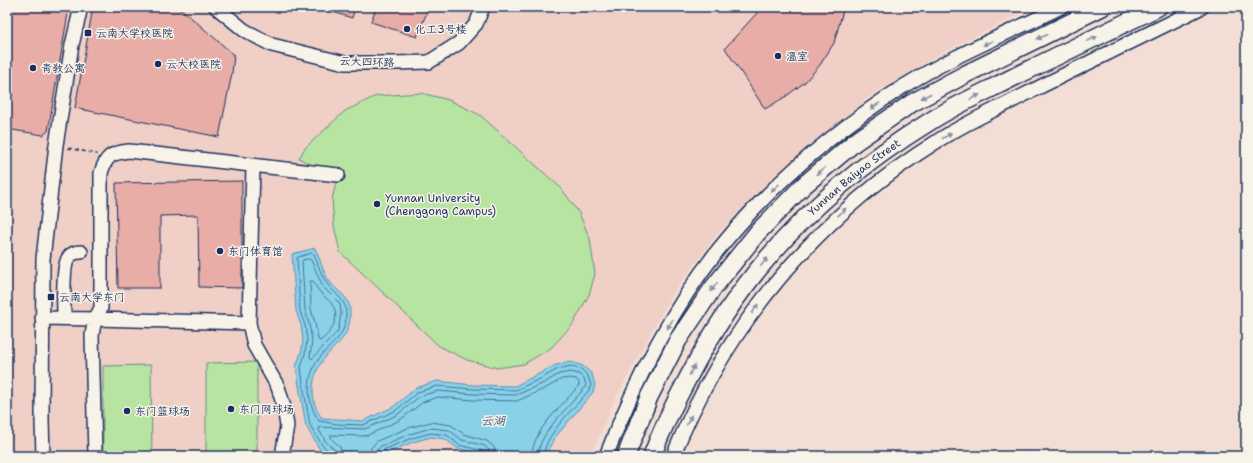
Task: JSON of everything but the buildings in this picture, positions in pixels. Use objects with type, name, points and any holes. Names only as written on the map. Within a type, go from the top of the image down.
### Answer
[{"type":"main road","points":[[626,456],[649,397],[678,340],[709,294],[758,232],[803,186],[855,142],[912,103],[966,74],[1102,7]]},
{"type":"main road","name":"Yunnan Baiyao Street","points":[[652,456],[657,441],[690,373],[704,348],[734,302],[766,260],[803,219],[842,185],[885,152],[930,121],[987,91],[1158,7]]},
{"type":"street","points":[[43,456],[43,259],[56,145],[72,45],[81,7]]},
{"type":"street","points":[[606,456],[620,420],[646,365],[681,304],[718,250],[762,201],[809,155],[857,118],[905,86],[956,58],[1061,7]]},
{"type":"street","points":[[673,456],[702,394],[728,349],[760,302],[802,251],[845,209],[889,174],[937,141],[1041,86],[1202,7]]},
{"type":"street","name":"云大四环路","points":[[222,9],[244,30],[272,45],[345,63],[395,63],[429,62],[459,43],[476,24],[480,8]]},
{"type":"street","points":[[95,456],[92,335],[95,319],[101,308],[101,173],[104,164],[110,156],[118,152],[129,151],[338,175]]},
{"type":"street","points":[[253,166],[249,322],[254,345],[278,387],[284,407],[287,426],[282,456]]},
{"type":"street","points":[[64,317],[65,265],[69,257],[75,252],[81,252]]},
{"type":"street","points":[[42,318],[64,317],[249,322]]},
{"type":"path","points":[[56,145],[110,156]]},
{"type":"shaded area","name":"Yunnan University (Chenggong Campus)","points":[[7,7],[1034,7],[943,52],[870,96],[776,175],[718,233],[671,296],[612,405],[591,456],[7,456]]},
{"type":"green space","points":[[421,93],[449,100],[480,115],[561,188],[579,213],[590,239],[595,274],[589,295],[573,324],[551,348],[524,364],[497,368],[467,360],[439,346],[340,252],[334,226],[332,199],[338,175],[316,168],[299,158],[305,148],[345,111],[376,96]]},
{"type":"green space","name":"东门网球场","points":[[257,362],[257,456],[206,456],[206,363]]},
{"type":"green space","name":"东门篮球场","points":[[151,365],[152,456],[103,456],[103,366]]},
{"type":"water","name":"云湖","points":[[315,248],[323,270],[330,282],[344,296],[349,303],[350,308],[349,323],[344,336],[321,363],[316,373],[313,389],[314,400],[316,408],[322,418],[363,421],[393,407],[416,388],[437,381],[473,385],[515,386],[556,365],[571,362],[583,366],[592,374],[595,385],[593,392],[553,440],[547,454],[548,456],[487,456],[457,448],[445,439],[431,437],[413,442],[380,456],[328,456],[319,448],[306,426],[296,366],[301,353],[303,340],[301,325],[296,311],[292,254]]},
{"type":"place","name":"化工3号楼","points":[[407,29]]},
{"type":"place","name":"云南大学校医院","points":[[88,33]]},
{"type":"place","name":"温室","points":[[778,56]]},
{"type":"place","name":"云大校医院","points":[[158,64]]},
{"type":"place","name":"青教公寓","points":[[33,68]]},
{"type":"place","name":"Yunnan University (Chenggong Campus)","points":[[377,204]]},
{"type":"place","name":"东门体育馆","points":[[220,251]]},
{"type":"place","name":"云南大学东门","points":[[51,297]]},
{"type":"place","name":"东门网球场","points":[[231,409]]},
{"type":"place","name":"东门篮球场","points":[[127,411]]}]
